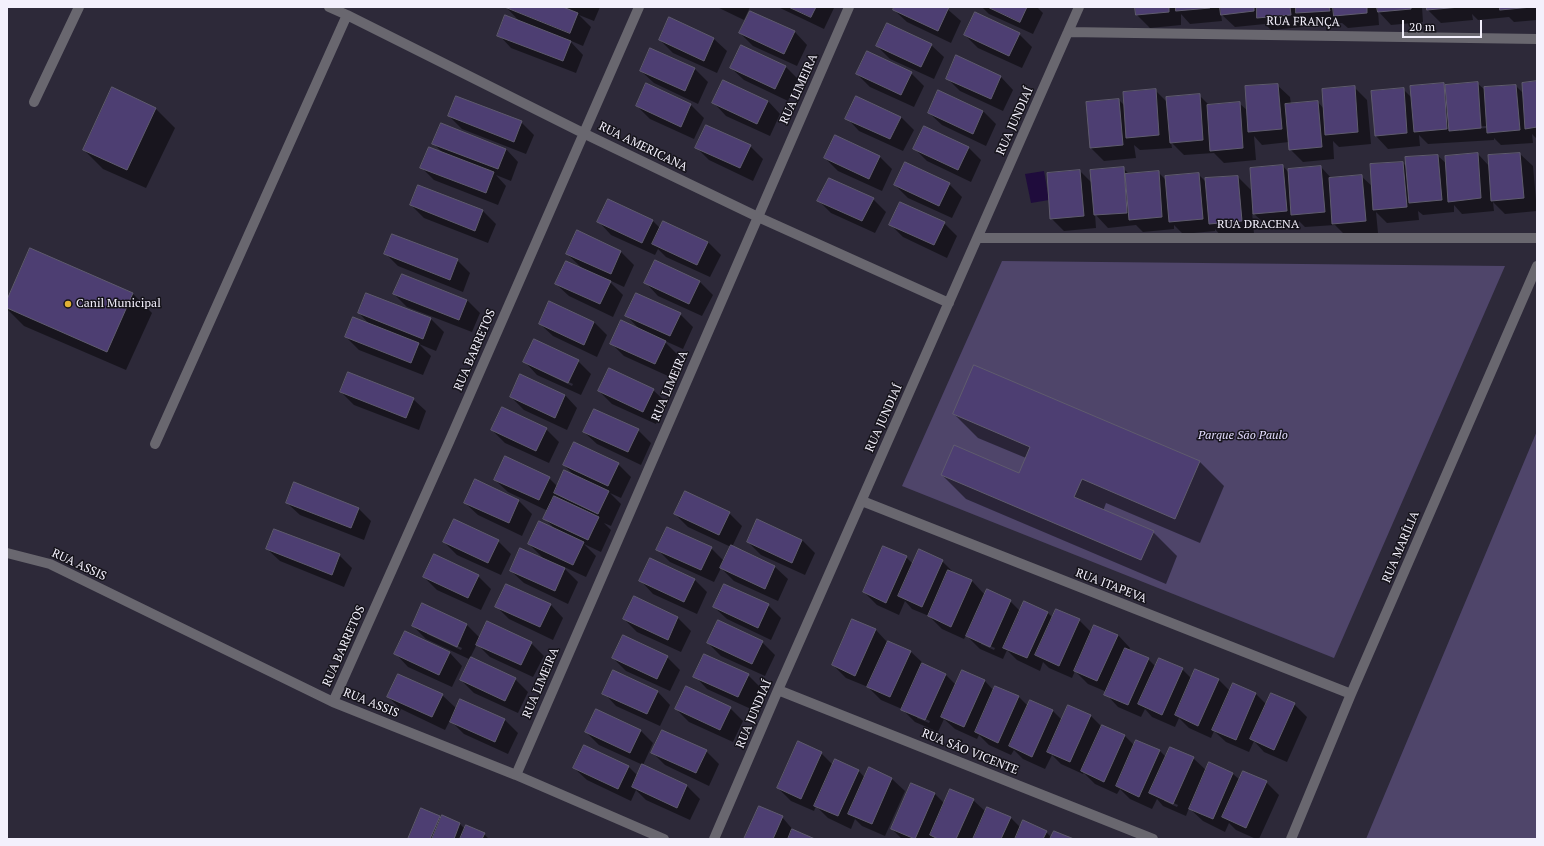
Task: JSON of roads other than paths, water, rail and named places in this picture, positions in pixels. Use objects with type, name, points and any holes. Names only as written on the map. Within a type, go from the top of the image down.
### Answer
[{"type":"street","points":[[34,102],[79,7]]},
{"type":"street","name":"RUA AMERICANA","points":[[329,7],[583,133],[758,217],[949,303]]},
{"type":"street","name":"RUA BARRETOS","points":[[333,702],[449,442],[639,7]]},
{"type":"street","name":"RUA LIMEIRA","points":[[516,775],[849,7]]},
{"type":"street","name":"RUA JUNDIAÍ","points":[[714,839],[778,690],[1079,7]]},
{"type":"street","points":[[155,444],[347,15]]},
{"type":"street","name":"RUA FRANÇA","points":[[1068,32],[1537,40]]},
{"type":"street","name":"RUA DRACENA","points":[[978,238],[1537,238]]},
{"type":"street","name":"RUA MARÍLIA","points":[[1291,839],[1351,694],[1537,266]]},
{"type":"street","name":"RUA ITAPEVA","points":[[862,501],[1351,694]]},
{"type":"street","name":"RUA ASSIS","points":[[7,553],[50,564],[333,702],[516,775],[664,839]]},
{"type":"street","name":"RUA SÃO VICENTE","points":[[778,690],[1153,839]]},
{"type":"place","name":"Canil Municipal","points":[[68,304]]},
{"type":"park label","name":"Parque São Paulo","points":[[1243,436]]}]
